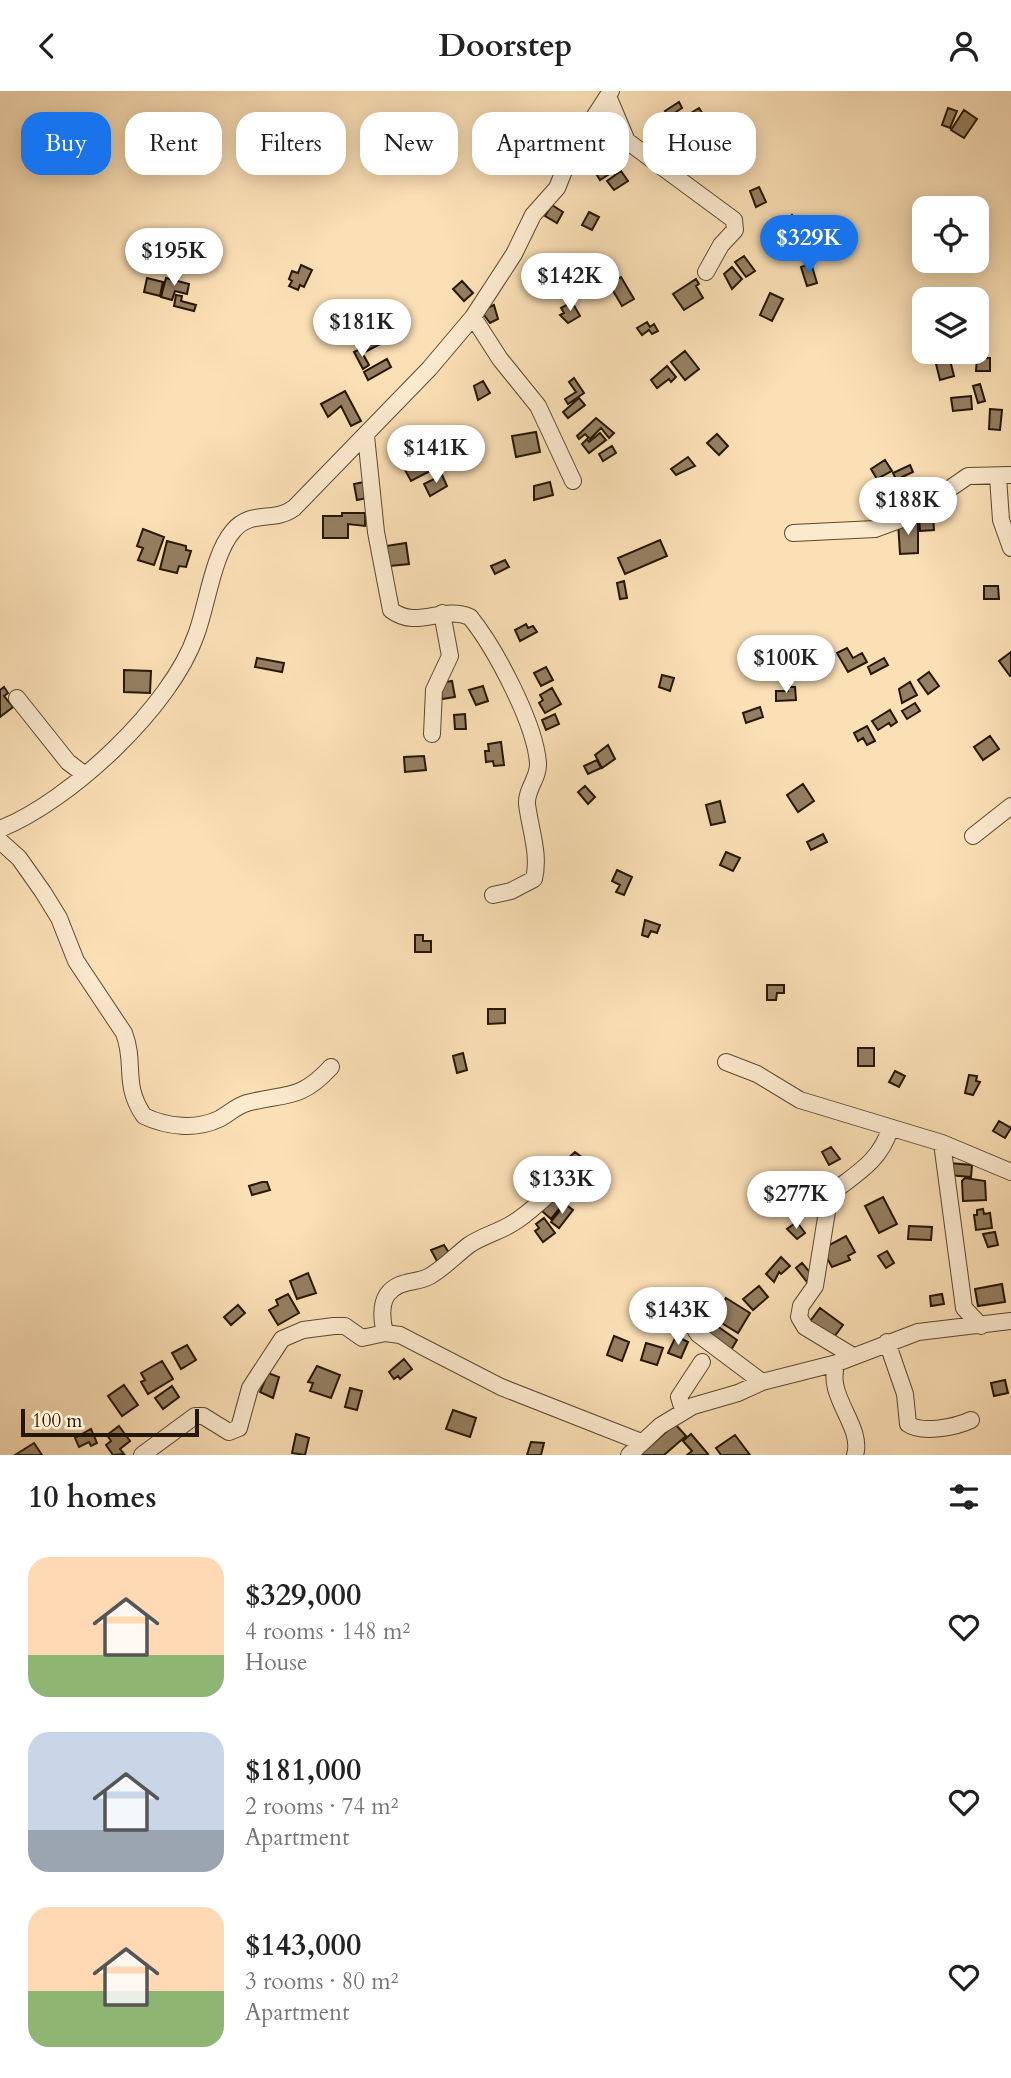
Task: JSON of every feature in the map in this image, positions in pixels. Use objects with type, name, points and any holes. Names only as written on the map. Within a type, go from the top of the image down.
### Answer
[{"type":"street","points":[[610,94],[627,141],[734,220],[735,230],[716,251],[706,272]]},
{"type":"street","points":[[0,829],[27,818],[116,748],[173,679],[196,636],[220,550],[233,530],[249,517],[277,518],[286,513],[366,436],[473,317],[514,254],[533,215],[564,177],[572,151],[610,94]]},
{"type":"street","points":[[473,317],[500,359],[538,406],[573,481]]},
{"type":"street","points":[[366,436],[376,532],[391,610],[410,620],[458,612],[470,617],[524,712],[538,760],[527,802],[536,858],[534,879],[511,891],[492,895]]},
{"type":"street","points":[[793,533],[875,529],[910,516],[968,476],[1005,476],[1001,520],[1011,548]]},
{"type":"street","points":[[432,734],[434,690],[450,656],[442,613]]},
{"type":"street","points":[[17,698],[68,762],[85,775]]},
{"type":"street","points":[[972,836],[1011,806]]},
{"type":"street","points":[[0,841],[19,858],[44,892],[59,918],[76,961],[124,1033],[128,1043],[131,1091],[144,1116],[182,1126],[208,1124],[247,1103],[282,1098],[300,1091],[319,1080],[331,1067]]},
{"type":"street","points":[[726,1062],[757,1074],[800,1100],[942,1143],[1011,1172]]},
{"type":"street","points":[[852,1356],[804,1327],[799,1317],[801,1306],[815,1286],[829,1199],[833,1192],[870,1165],[886,1143],[890,1129]]},
{"type":"street","points":[[942,1143],[964,1308],[981,1326]]},
{"type":"street","points":[[385,1333],[382,1319],[388,1293],[413,1279],[426,1278],[471,1244],[514,1223],[552,1192]]},
{"type":"street","points":[[703,1306],[695,1318],[694,1328],[698,1334],[762,1382]]},
{"type":"street","points":[[629,1455],[641,1442],[683,1410],[762,1382],[837,1363],[887,1342],[937,1328],[981,1326],[1011,1321]]},
{"type":"street","points":[[142,1455],[195,1416],[203,1416],[229,1432],[239,1428],[256,1375],[271,1360],[282,1339],[290,1333],[334,1326],[345,1326],[362,1338],[385,1333],[420,1343],[501,1387],[641,1442]]},
{"type":"street","points":[[887,1342],[905,1394],[908,1425],[912,1428],[945,1429],[971,1420]]},
{"type":"street","points":[[683,1410],[681,1392],[702,1362]]},
{"type":"street","points":[[837,1363],[833,1382],[855,1438],[855,1455]]},
{"type":"building","points":[[679,102],[682,108],[676,112],[665,111]]},
{"type":"building","points":[[948,108],[957,111],[950,128],[942,125]]},
{"type":"building","points":[[964,110],[977,119],[964,138],[951,130]]},
{"type":"building","points":[[615,175],[624,175],[628,181],[614,190],[607,181]]},
{"type":"building","points":[[759,187],[766,202],[756,207],[750,191]]},
{"type":"building","points":[[552,205],[563,212],[557,223],[545,216]]},
{"type":"building","points":[[589,212],[599,217],[592,230],[582,225]]},
{"type":"building","points":[[792,215],[807,232],[800,240],[783,223]]},
{"type":"building","points":[[744,256],[755,271],[746,277],[735,262]]},
{"type":"building","points":[[811,263],[817,283],[807,286],[801,267]]},
{"type":"building","points":[[301,265],[312,270],[304,287],[300,285],[298,290],[289,286],[292,281],[289,279],[292,271],[298,273]]},
{"type":"building","points":[[732,267],[742,279],[732,289],[724,274]]},
{"type":"building","points":[[580,273],[585,282],[572,288],[568,278]]},
{"type":"building","points":[[621,277],[634,299],[622,306],[609,284]]},
{"type":"building","points":[[147,278],[163,282],[160,296],[144,292]]},
{"type":"building","points":[[166,278],[189,284],[187,294],[175,291],[172,300],[161,297]]},
{"type":"building","points":[[696,279],[699,284],[696,286],[703,298],[684,310],[673,294]]},
{"type":"building","points":[[462,281],[473,293],[464,301],[453,289]]},
{"type":"building","points":[[770,293],[783,299],[772,321],[760,315]]},
{"type":"building","points":[[176,295],[182,296],[181,301],[196,305],[194,311],[174,306]]},
{"type":"building","points":[[572,302],[580,316],[568,323],[560,315],[564,313],[561,308]]},
{"type":"building","points":[[494,305],[498,319],[490,323],[481,311]]},
{"type":"building","points":[[647,322],[650,327],[654,324],[658,331],[652,334],[649,330],[642,335],[637,328]]},
{"type":"building","points":[[375,336],[380,344],[363,353],[359,344]]},
{"type":"building","points":[[360,349],[369,365],[363,369],[354,352]]},
{"type":"building","points":[[685,351],[699,369],[685,380],[671,362]]},
{"type":"building","points":[[990,358],[990,371],[976,371],[977,364],[989,364]]},
{"type":"building","points":[[387,359],[391,367],[368,380],[364,372]]},
{"type":"building","points":[[936,364],[951,364],[954,376],[940,380]]},
{"type":"building","points":[[667,366],[676,377],[657,388],[651,380]]},
{"type":"building","points":[[574,378],[584,393],[568,404],[565,399],[576,392],[569,382]]},
{"type":"building","points":[[483,381],[490,393],[478,400],[474,386]]},
{"type":"building","points":[[980,384],[985,401],[978,403],[973,386]]},
{"type":"building","points":[[345,391],[361,421],[351,426],[341,406],[328,417],[321,404]]},
{"type":"building","points":[[971,396],[972,409],[953,411],[951,398]]},
{"type":"building","points":[[579,398],[585,405],[568,418],[563,412]]},
{"type":"building","points":[[990,409],[1002,410],[1000,430],[989,429]]},
{"type":"building","points":[[596,418],[614,433],[609,438],[601,428],[590,439],[585,434],[579,439],[577,436]]},
{"type":"building","points":[[536,432],[540,452],[516,457],[512,436]]},
{"type":"building","points":[[600,433],[606,440],[589,453],[582,444]]},
{"type":"building","points":[[717,434],[728,446],[719,455],[707,443]]},
{"type":"building","points":[[612,446],[616,453],[603,461],[599,454]]},
{"type":"building","points":[[423,456],[430,471],[411,481],[403,466]]},
{"type":"building","points":[[688,457],[695,466],[676,475],[671,469]]},
{"type":"building","points":[[885,460],[892,471],[877,479],[871,469]]},
{"type":"building","points":[[910,465],[913,472],[902,477],[909,493],[917,489],[922,500],[910,509],[893,473]]},
{"type":"building","points":[[442,475],[447,486],[430,496],[424,484]]},
{"type":"building","points":[[364,482],[367,498],[357,500],[354,484]]},
{"type":"building","points":[[550,482],[553,495],[534,500],[534,486]]},
{"type":"building","points":[[342,513],[365,513],[365,526],[348,524],[348,538],[323,538],[323,516],[342,516]]},
{"type":"building","points":[[933,516],[934,530],[920,531],[919,517]]},
{"type":"building","points":[[918,521],[918,553],[900,554],[898,522]]},
{"type":"building","points":[[143,529],[164,537],[154,565],[138,560],[143,548],[137,546]]},
{"type":"building","points":[[660,540],[667,556],[625,574],[618,558]]},
{"type":"building","points":[[167,541],[186,546],[186,550],[191,551],[186,567],[179,566],[177,573],[160,569]]},
{"type":"building","points":[[406,543],[409,564],[390,566],[386,546]]},
{"type":"building","points":[[505,560],[509,567],[495,574],[491,566]]},
{"type":"building","points":[[624,581],[627,598],[620,599],[617,583]]},
{"type":"building","points":[[984,586],[998,586],[999,599],[984,599]]},
{"type":"building","points":[[526,624],[528,628],[533,626],[537,632],[520,641],[515,630]]},
{"type":"building","points":[[847,648],[853,658],[862,653],[867,662],[848,672],[837,653]]},
{"type":"building","points":[[1011,652],[1011,676],[1010,676],[999,661]]},
{"type":"building","points":[[257,658],[284,663],[282,672],[255,667]]},
{"type":"building","points":[[884,658],[888,665],[871,674],[868,667]]},
{"type":"building","points":[[546,667],[553,680],[541,686],[534,673]]},
{"type":"building","points":[[124,670],[151,671],[150,693],[124,692]]},
{"type":"building","points":[[929,672],[939,686],[928,694],[918,680]]},
{"type":"building","points":[[662,675],[674,678],[670,691],[659,687]]},
{"type":"building","points":[[452,681],[455,697],[442,699],[439,683]]},
{"type":"building","points":[[910,682],[917,695],[902,703],[899,689]]},
{"type":"building","points":[[483,686],[488,701],[476,705],[469,690]]},
{"type":"building","points":[[4,687],[8,693],[4,696],[13,707],[0,717],[0,690]]},
{"type":"building","points":[[788,687],[795,687],[796,700],[776,701],[776,691],[788,691]]},
{"type":"building","points":[[552,688],[561,704],[545,713],[539,703],[543,700],[540,695]]},
{"type":"building","points":[[915,703],[920,711],[907,719],[902,711]]},
{"type":"building","points":[[760,707],[763,717],[746,723],[743,713]]},
{"type":"building","points":[[890,710],[897,722],[891,726],[889,723],[878,730],[872,721]]},
{"type":"building","points":[[465,714],[466,729],[455,729],[454,715]]},
{"type":"building","points":[[555,714],[559,724],[546,730],[542,720]]},
{"type":"building","points":[[867,726],[875,741],[867,745],[863,738],[858,741],[854,733]]},
{"type":"building","points":[[990,736],[999,749],[983,760],[974,747]]},
{"type":"building","points":[[501,742],[504,765],[494,766],[493,761],[486,762],[485,751],[489,751],[488,744]]},
{"type":"building","points":[[608,745],[615,759],[602,768],[595,755]]},
{"type":"building","points":[[424,756],[426,770],[405,772],[404,757]]},
{"type":"building","points":[[597,760],[601,768],[588,774],[584,766]]},
{"type":"building","points":[[803,784],[814,801],[798,812],[787,795]]},
{"type":"building","points":[[585,786],[595,797],[588,804],[578,792]]},
{"type":"building","points":[[720,801],[725,822],[711,825],[706,805]]},
{"type":"building","points":[[823,834],[827,842],[811,850],[807,842]]},
{"type":"building","points":[[726,852],[740,858],[733,871],[720,865]]},
{"type":"building","points":[[617,870],[632,877],[624,895],[616,892],[620,885],[612,881]]},
{"type":"building","points":[[645,920],[660,925],[657,933],[651,931],[648,937],[642,935]]},
{"type":"building","points":[[415,935],[423,935],[423,941],[431,941],[431,952],[415,952]]},
{"type":"building","points":[[767,985],[784,985],[784,993],[777,993],[776,1000],[767,1000]]},
{"type":"building","points":[[488,1009],[505,1009],[505,1023],[488,1024]]},
{"type":"building","points":[[858,1048],[874,1048],[874,1066],[858,1066]]},
{"type":"building","points":[[463,1053],[467,1070],[457,1073],[453,1056]]},
{"type":"building","points":[[895,1071],[905,1076],[899,1087],[889,1082]]},
{"type":"building","points":[[969,1075],[977,1076],[976,1081],[980,1082],[973,1095],[965,1093]]},
{"type":"building","points":[[999,1121],[1011,1128],[1005,1138],[993,1131]]},
{"type":"building","points":[[831,1147],[840,1159],[829,1165],[822,1152]]},
{"type":"building","points":[[575,1152],[587,1161],[573,1175],[564,1162]]},
{"type":"building","points":[[949,1163],[972,1165],[971,1177],[948,1175]]},
{"type":"building","points":[[534,1169],[545,1186],[536,1194],[533,1189],[527,1194],[519,1183]]},
{"type":"building","points":[[965,1178],[985,1181],[986,1200],[963,1201],[962,1181]]},
{"type":"building","points":[[267,1182],[270,1190],[252,1195],[249,1186]]},
{"type":"building","points":[[555,1196],[564,1203],[551,1219],[542,1211]]},
{"type":"building","points":[[883,1197],[897,1224],[879,1233],[865,1206]]},
{"type":"building","points":[[565,1204],[573,1210],[559,1228],[551,1222]]},
{"type":"building","points":[[983,1209],[984,1214],[990,1213],[992,1228],[976,1230],[974,1215],[977,1215],[977,1210]]},
{"type":"building","points":[[544,1218],[555,1233],[543,1242],[535,1231],[539,1228],[536,1224]]},
{"type":"building","points":[[797,1222],[805,1233],[797,1239],[787,1229]]},
{"type":"building","points":[[909,1226],[932,1227],[931,1240],[908,1239]]},
{"type":"building","points":[[995,1232],[998,1245],[988,1247],[983,1234]]},
{"type":"building","points":[[846,1236],[855,1252],[848,1256],[850,1260],[832,1267],[822,1249]]},
{"type":"building","points":[[444,1245],[451,1256],[438,1263],[431,1250]]},
{"type":"building","points":[[887,1251],[894,1263],[886,1268],[878,1256]]},
{"type":"building","points":[[781,1257],[790,1266],[781,1274],[779,1272],[774,1282],[766,1274]]},
{"type":"building","points":[[802,1263],[813,1276],[807,1282],[796,1268]]},
{"type":"building","points":[[308,1273],[316,1293],[297,1299],[290,1281]]},
{"type":"building","points":[[1002,1284],[1005,1302],[978,1306],[975,1289]]},
{"type":"building","points":[[759,1286],[768,1297],[753,1310],[743,1299]]},
{"type":"building","points":[[288,1294],[299,1313],[278,1325],[269,1310],[278,1305],[276,1300]]},
{"type":"building","points":[[942,1294],[944,1304],[931,1306],[930,1296]]},
{"type":"building","points":[[726,1298],[750,1313],[738,1333],[720,1322],[722,1318],[716,1314]]},
{"type":"building","points":[[238,1305],[245,1313],[231,1325],[224,1317]]},
{"type":"building","points":[[820,1308],[843,1325],[831,1341],[808,1324]]},
{"type":"building","points":[[710,1321],[737,1340],[731,1350],[710,1337],[711,1334],[705,1329]]},
{"type":"building","points":[[614,1336],[629,1342],[622,1361],[607,1355]]},
{"type":"building","points":[[676,1336],[688,1342],[681,1358],[668,1353]]},
{"type":"building","points":[[646,1343],[663,1348],[657,1365],[641,1360]]},
{"type":"building","points":[[187,1345],[196,1360],[181,1369],[172,1353]]},
{"type":"building","points":[[404,1359],[412,1369],[400,1379],[398,1376],[394,1379],[389,1372]]},
{"type":"building","points":[[162,1361],[173,1379],[148,1394],[141,1382],[145,1380],[141,1373]]},
{"type":"building","points":[[317,1366],[340,1375],[331,1398],[310,1391],[313,1383],[308,1382]]},
{"type":"building","points":[[268,1373],[279,1377],[273,1398],[260,1392]]},
{"type":"building","points":[[1005,1380],[1008,1393],[994,1396],[991,1383]]},
{"type":"building","points":[[124,1385],[138,1405],[122,1416],[108,1396]]},
{"type":"building","points":[[172,1386],[179,1397],[163,1409],[155,1398]]},
{"type":"building","points":[[350,1388],[362,1391],[357,1410],[345,1407]]},
{"type":"building","points":[[453,1410],[476,1418],[470,1437],[446,1429]]},
{"type":"building","points":[[675,1424],[686,1436],[664,1455],[640,1455]]},
{"type":"building","points":[[119,1426],[130,1441],[120,1449],[124,1454],[113,1455],[106,1445],[111,1441],[107,1435]]},
{"type":"building","points":[[91,1429],[97,1443],[91,1446],[89,1442],[79,1447],[75,1438]]},
{"type":"building","points":[[296,1434],[309,1438],[305,1455],[292,1453]]},
{"type":"building","points":[[691,1434],[708,1454],[687,1455],[692,1451],[683,1441]]},
{"type":"building","points":[[735,1435],[750,1455],[721,1455],[716,1448]]},
{"type":"building","points":[[531,1442],[544,1443],[541,1455],[527,1455]]},
{"type":"building","points":[[34,1443],[42,1455],[15,1455]]}]
